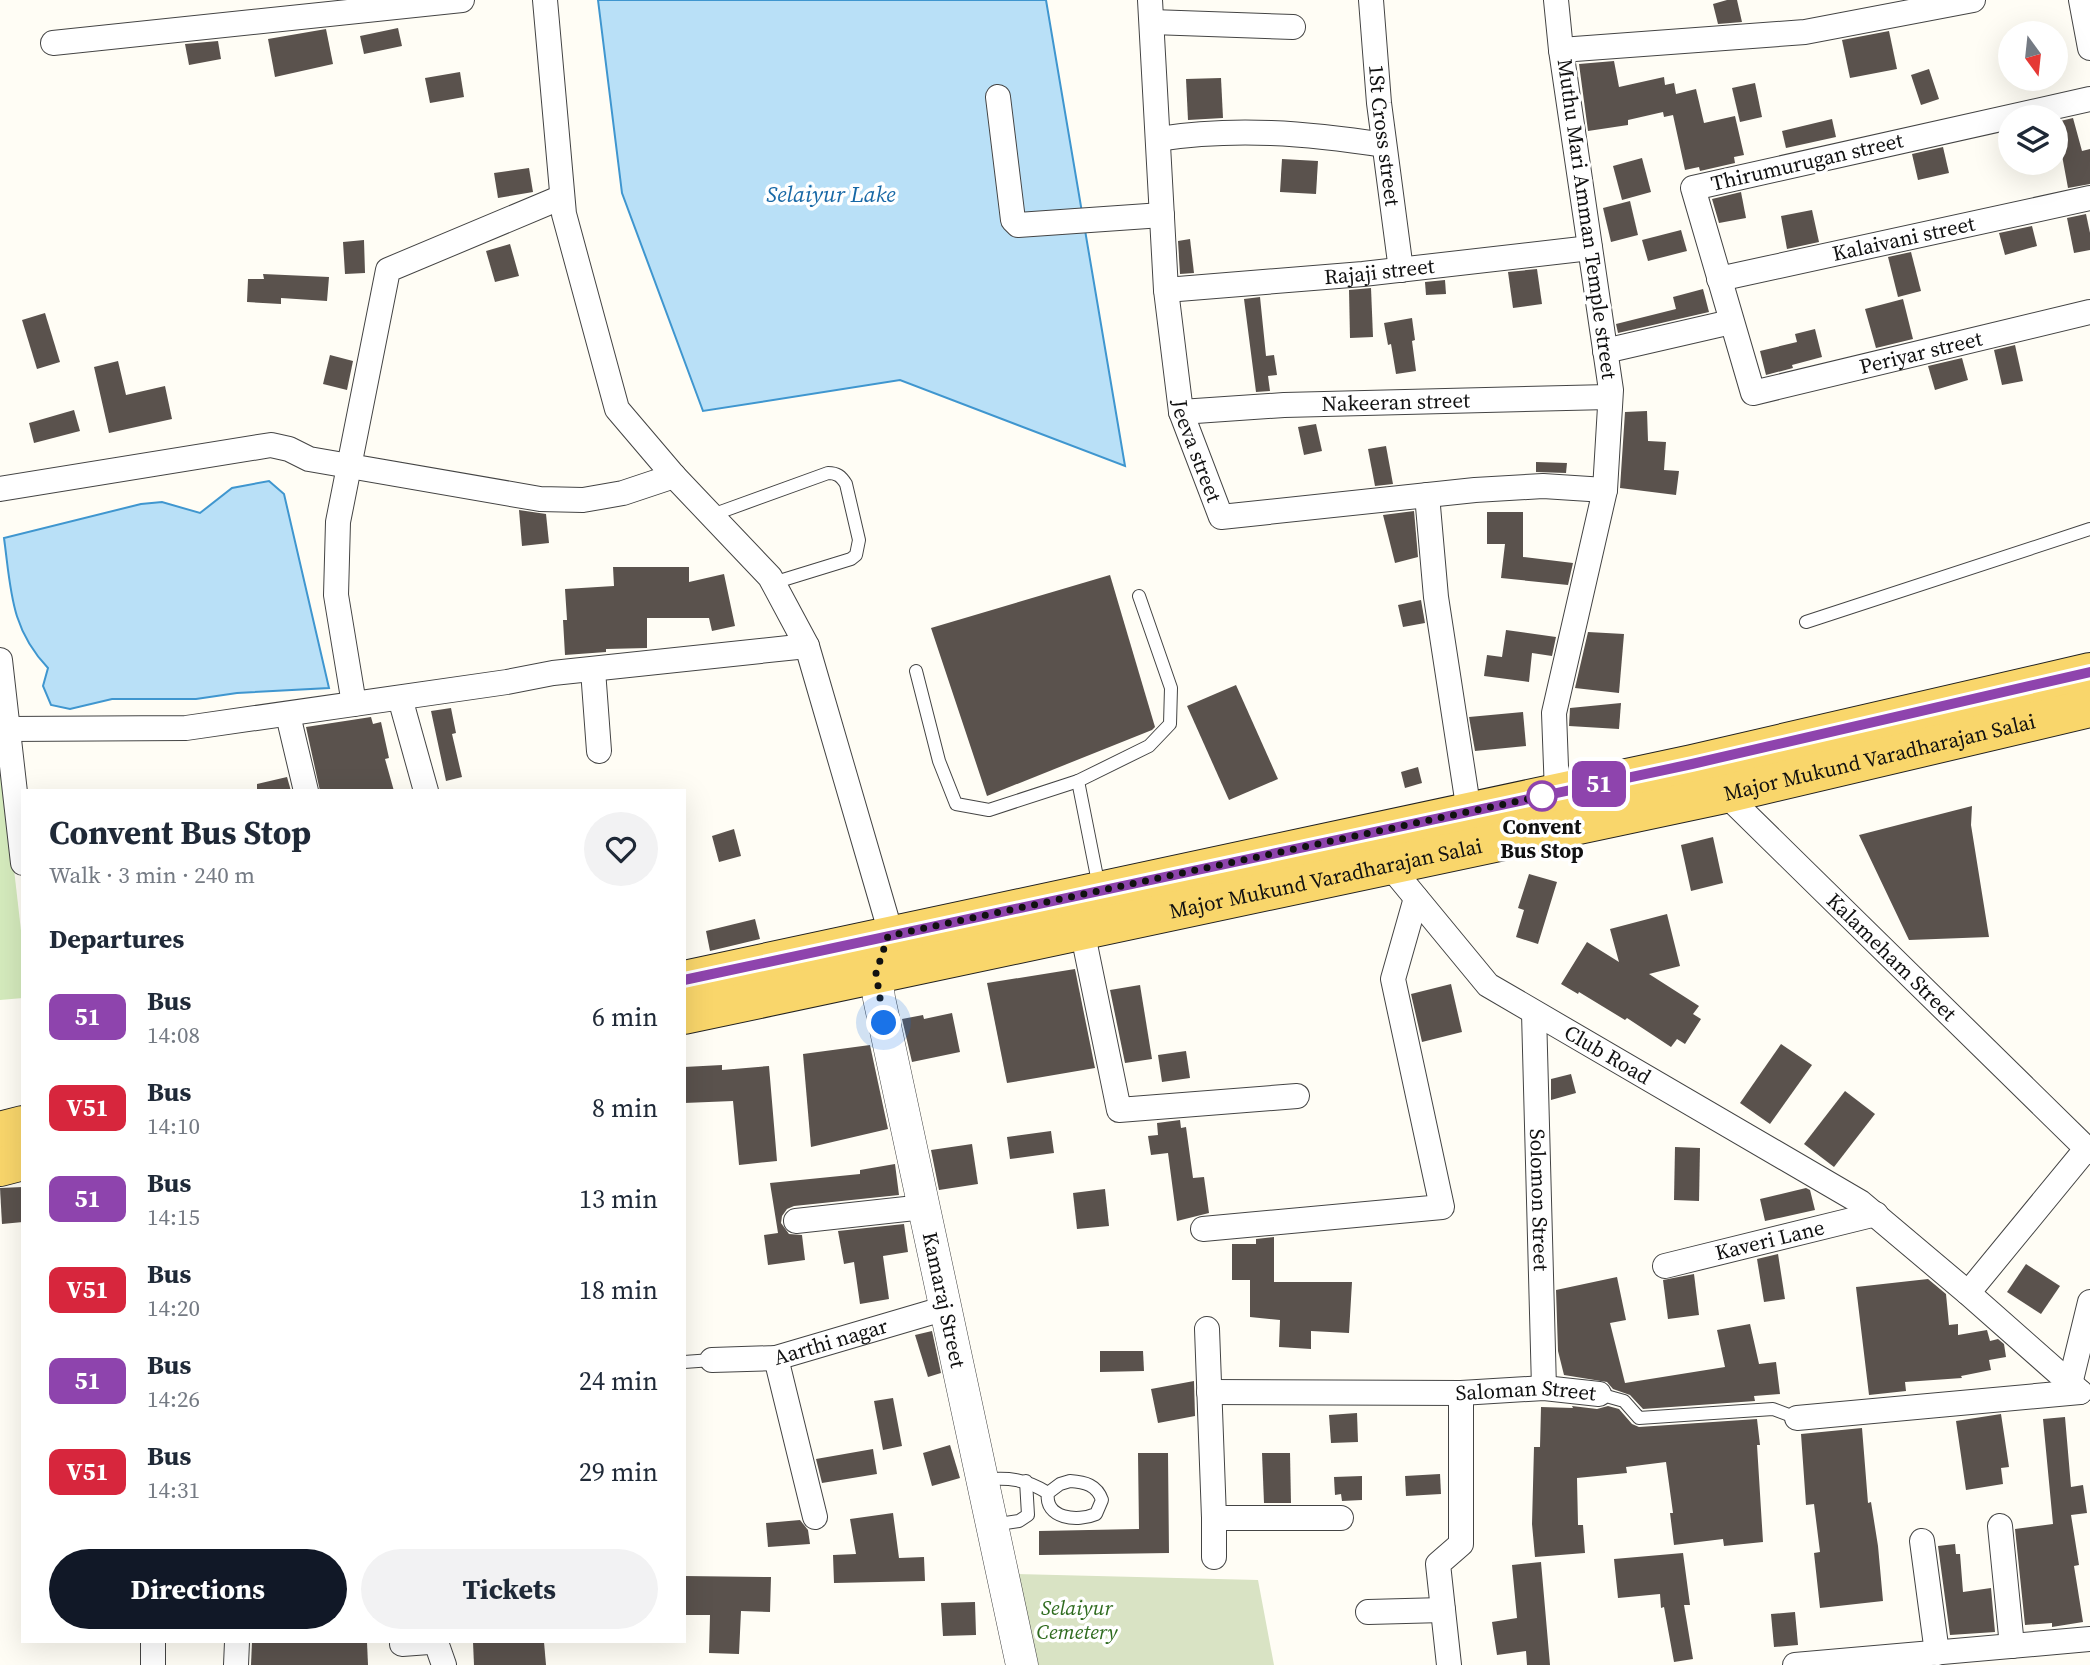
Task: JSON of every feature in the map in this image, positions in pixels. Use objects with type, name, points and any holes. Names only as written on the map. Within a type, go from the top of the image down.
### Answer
[{"type":"main road","name":"Major Mukund Varadharajan Salai","points":[[686,980],[1692,764],[2090,672]]},
{"type":"main road","name":"Major Mukund Varadharajan Salai","points":[[686,1015],[1725,794],[2090,708]]},
{"type":"main road","points":[[0,1131],[21,1126]]},
{"type":"main road","points":[[0,1167],[21,1162]]},
{"type":"street","points":[[53,43],[462,0]]},
{"type":"street","points":[[545,0],[564,214],[617,410],[773,583],[807,646],[889,927],[888,936]]},
{"type":"street","name":"1St Cross street","points":[[1371,0],[1384,145],[1401,270]]},
{"type":"street","points":[[1556,0],[1561,50]]},
{"type":"street","name":"Muthu Mari Amman Temple street","points":[[1557,793],[1554,713],[1605,490],[1609,397],[1605,351],[1561,50],[1805,32],[1973,0]]},
{"type":"street","points":[[2081,0],[2090,48]]},
{"type":"street","points":[[1151,11],[1293,27]]},
{"type":"street","name":"Jeeva street","points":[[1151,11],[1166,290],[1181,412],[1222,517],[1427,495],[1543,486],[1605,490]]},
{"type":"street","points":[[998,97],[1013,220],[1018,225],[1162,215]]},
{"type":"street","name":"Thirumurugan street","points":[[1753,393],[1693,188],[2090,99]]},
{"type":"street","points":[[1158,139],[1226,132],[1310,134],[1384,145]]},
{"type":"street","points":[[354,704],[336,595],[338,522],[388,270],[562,197]]},
{"type":"street","name":"Kalaivani street","points":[[1719,279],[2090,198]]},
{"type":"street","name":"Rajaji street","points":[[1166,290],[1401,270],[1590,248]]},
{"type":"street","name":"Periyar street","points":[[1753,393],[2090,312]]},
{"type":"street","points":[[1605,351],[1731,322]]},
{"type":"street","name":"Nakeeran street","points":[[1181,412],[1283,405],[1609,397]]},
{"type":"street","points":[[0,489],[271,445],[289,449],[309,459],[540,499],[583,500],[623,494],[692,493]]},
{"type":"street","points":[[1427,495],[1436,597],[1469,812]]},
{"type":"street","points":[[8,729],[186,728],[288,715],[553,673],[807,646]]},
{"type":"street","points":[[0,660],[21,845]]},
{"type":"street","points":[[593,670],[599,751]]},
{"type":"street","points":[[400,698],[425,789]]},
{"type":"street","points":[[288,715],[306,789]]},
{"type":"street","name":"Kalameham Street","points":[[1692,764],[2089,1150]]},
{"type":"street","name":"Club Road","points":[[1389,865],[1488,985],[1868,1208],[2075,1388]]},
{"type":"street","points":[[1203,1229],[1442,1207],[1393,979],[1416,898]]},
{"type":"street","points":[[1082,930],[1119,1110],[1297,1096]]},
{"type":"street","name":"Kamaraj Street","points":[[888,936],[876,973],[879,998],[1021,1665]]},
{"type":"street","name":"Solomon Street","points":[[1534,1013],[1545,1388]]},
{"type":"street","points":[[1968,1293],[2089,1150]]},
{"type":"street","points":[[796,1221],[924,1207]]},
{"type":"street","name":"Kaveri Lane","points":[[1665,1266],[1868,1208]]},
{"type":"street","points":[[2075,1388],[2090,1302]]},
{"type":"street","name":"Aarthi nagar","points":[[712,1360],[776,1358],[946,1308]]},
{"type":"street","points":[[1207,1329],[1214,1557]]},
{"type":"street","points":[[776,1358],[815,1517]]},
{"type":"street","name":"Saloman Street","points":[[1209,1392],[1461,1393],[1545,1388],[1599,1394]]},
{"type":"street","name":"Saloman Street","points":[[1797,1418],[2075,1388]]},
{"type":"street","points":[[1448,1665],[1438,1564],[1461,1544],[1461,1393]]},
{"type":"street","points":[[1214,1518],[1341,1518]]},
{"type":"street","points":[[2000,1526],[2012,1646]]},
{"type":"street","points":[[1922,1541],[1937,1653]]},
{"type":"street","points":[[1368,1612],[1443,1610]]},
{"type":"street","points":[[1795,1665],[2090,1639]]},
{"type":"street","points":[[153,1643],[153,1665]]},
{"type":"street","points":[[236,1665],[237,1643]]},
{"type":"street","points":[[401,1650],[426,1643]]},
{"type":"street","points":[[432,1643],[437,1645],[444,1665]]},
{"type":"lane","points":[[692,493],[828,473],[842,477],[859,540],[856,555],[773,583]]},
{"type":"lane","points":[[1806,622],[2090,529]]},
{"type":"lane","points":[[916,671],[939,761],[956,804],[989,810],[1078,781],[1149,746],[1170,724],[1171,688],[1139,596]]},
{"type":"lane","points":[[1078,781],[1099,891]]},
{"type":"lane","points":[[686,1362],[712,1360]]},
{"type":"lane","name":"Saloman Street","points":[[1599,1394],[1623,1401],[1639,1418],[1773,1409],[1797,1418]]},
{"type":"lane","points":[[982,1480],[1004,1478],[1026,1481],[1048,1493]]},
{"type":"lane","points":[[992,1525],[1019,1521],[1028,1515],[1026,1481]]},
{"type":"green space","points":[[0,747],[21,931],[21,998],[0,1000]]},
{"type":"green space","name":"Selaiyur Cemetery","points":[[1011,1574],[1258,1580],[1274,1665],[1030,1665]]},
{"type":"water","name":"Selaiyur Lake","points":[[598,0],[1046,0],[1125,466],[900,380],[703,411],[622,193]]},
{"type":"water","points":[[269,481],[284,494],[329,688],[237,693],[196,699],[112,699],[70,709],[51,705],[43,686],[48,668],[26,638],[14,607],[4,538],[141,504],[162,502],[200,513],[232,488]]},
{"type":"building","points":[[1737,0],[1742,22],[1718,24],[1713,4]]},
{"type":"building","points":[[398,28],[402,46],[364,54],[360,36]]},
{"type":"building","points":[[326,29],[333,64],[275,77],[268,39]]},
{"type":"building","points":[[1889,31],[1897,69],[1850,78],[1842,40]]},
{"type":"building","points":[[218,41],[221,59],[189,65],[185,44]]},
{"type":"building","points":[[1614,61],[1619,87],[1664,77],[1665,85],[1674,83],[1676,94],[1696,89],[1704,123],[1735,116],[1744,155],[1734,157],[1735,163],[1700,171],[1699,167],[1685,170],[1673,115],[1664,117],[1663,112],[1628,120],[1628,125],[1588,131],[1579,64]]},
{"type":"building","points":[[1929,69],[1939,99],[1921,105],[1911,75]]},
{"type":"building","points":[[460,72],[464,97],[430,103],[425,78]]},
{"type":"building","points":[[1221,78],[1223,118],[1188,120],[1186,79]]},
{"type":"building","points":[[1755,83],[1762,117],[1740,122],[1732,88]]},
{"type":"building","points":[[2073,118],[2082,151],[2090,149],[2090,184],[2068,188],[2066,175],[2068,175],[2068,119]]},
{"type":"building","points":[[1832,119],[1836,137],[1786,148],[1782,131]]},
{"type":"building","points":[[1943,147],[1949,173],[1918,180],[1912,154]]},
{"type":"building","points":[[1642,158],[1651,192],[1622,200],[1613,166]]},
{"type":"building","points":[[1282,159],[1318,161],[1316,194],[1280,192]]},
{"type":"building","points":[[529,168],[533,192],[498,198],[494,173]]},
{"type":"building","points":[[1741,192],[1746,218],[1719,223],[1712,199]]},
{"type":"building","points":[[1630,201],[1638,235],[1611,242],[1603,208]]},
{"type":"building","points":[[1812,210],[1819,242],[1787,249],[1781,216]]},
{"type":"building","points":[[2086,214],[2090,250],[2074,253],[2067,218]]},
{"type":"building","points":[[2032,226],[2037,246],[2005,255],[1999,233]]},
{"type":"building","points":[[1681,230],[1687,251],[1648,261],[1642,240]]},
{"type":"building","points":[[1190,239],[1194,273],[1180,274],[1178,241]]},
{"type":"building","points":[[364,240],[365,273],[345,274],[343,242]]},
{"type":"building","points":[[510,244],[519,276],[495,282],[486,251]]},
{"type":"building","points":[[1911,252],[1921,291],[1898,297],[1888,257]]},
{"type":"building","points":[[1537,269],[1542,304],[1513,308],[1508,272]]},
{"type":"building","points":[[263,274],[329,277],[327,301],[281,298],[281,304],[247,302],[248,279],[264,279]]},
{"type":"building","points":[[1445,280],[1446,294],[1426,295],[1425,282]]},
{"type":"building","points":[[1371,288],[1373,337],[1350,338],[1349,290]]},
{"type":"building","points":[[1703,289],[1709,312],[1618,333],[1616,324],[1676,309],[1673,297]]},
{"type":"building","points":[[1260,297],[1266,356],[1274,355],[1277,375],[1268,376],[1270,391],[1256,392],[1244,299]]},
{"type":"building","points":[[1903,299],[1913,339],[1876,348],[1865,309]]},
{"type":"building","points":[[45,313],[60,362],[37,369],[22,320]]},
{"type":"building","points":[[1412,318],[1416,371],[1396,374],[1384,323]]},
{"type":"building","points":[[1815,329],[1822,357],[1766,375],[1760,351],[1797,342],[1795,334]]},
{"type":"building","points":[[2015,345],[2023,381],[2002,385],[1994,350]]},
{"type":"building","points":[[330,355],[353,361],[347,390],[323,384]]},
{"type":"building","points":[[1962,358],[1968,380],[1935,390],[1928,366]]},
{"type":"building","points":[[118,361],[126,395],[165,386],[172,419],[109,433],[94,367]]},
{"type":"building","points":[[74,410],[80,431],[34,443],[29,423]]},
{"type":"building","points":[[1647,411],[1648,441],[1666,442],[1664,470],[1679,471],[1676,495],[1620,488],[1625,412]]},
{"type":"building","points":[[1316,424],[1322,451],[1304,455],[1298,427]]},
{"type":"building","points":[[1386,446],[1393,484],[1375,486],[1368,449]]},
{"type":"building","points":[[1536,462],[1567,463],[1566,473],[1536,472]]},
{"type":"building","points":[[519,510],[546,514],[549,543],[522,546]]},
{"type":"building","points":[[1414,511],[1418,557],[1395,563],[1383,515]]},
{"type":"building","points":[[1487,512],[1523,512],[1523,557],[1573,563],[1568,585],[1501,578],[1505,544],[1487,544]]},
{"type":"building","points":[[613,567],[689,567],[689,582],[724,574],[735,626],[712,631],[709,618],[647,618],[647,648],[606,649],[606,652],[565,655],[565,589],[614,586]]},
{"type":"building","points":[[1110,575],[1155,727],[987,796],[931,628]]},
{"type":"building","points":[[1421,600],[1425,623],[1403,627],[1398,605]]},
{"type":"building","points":[[1506,630],[1556,637],[1552,656],[1532,653],[1529,682],[1484,676],[1487,655],[1502,657]]},
{"type":"building","points":[[1588,632],[1624,634],[1619,693],[1575,688]]},
{"type":"building","points":[[1236,685],[1278,779],[1229,800],[1187,706]]},
{"type":"building","points":[[1621,703],[1619,729],[1569,726],[1570,708]]},
{"type":"building","points":[[451,708],[456,733],[452,734],[462,777],[446,781],[431,711]]},
{"type":"building","points":[[1523,712],[1526,746],[1475,751],[1469,717]]},
{"type":"building","points":[[371,717],[373,724],[381,722],[389,758],[385,759],[393,789],[320,789],[306,727]]},
{"type":"building","points":[[1418,767],[1422,783],[1405,788],[1401,772]]},
{"type":"building","points":[[287,777],[290,789],[257,789],[257,784]]},
{"type":"building","points":[[1972,806],[1971,825],[1989,937],[1909,940],[1859,835]]},
{"type":"building","points":[[734,829],[741,856],[719,862],[712,836]]},
{"type":"building","points":[[1713,837],[1723,883],[1691,891],[1681,845]]},
{"type":"building","points":[[1529,874],[1557,882],[1538,944],[1516,937],[1524,910],[1518,908]]},
{"type":"building","points":[[1667,914],[1680,966],[1649,974],[1699,1006],[1693,1014],[1701,1019],[1685,1044],[1677,1039],[1671,1047],[1627,1018],[1625,1020],[1561,984],[1587,942],[1619,962],[1610,929]]},
{"type":"building","points":[[755,919],[760,939],[710,951],[706,931]]},
{"type":"building","points":[[1075,969],[1095,1068],[1007,1083],[987,983]]},
{"type":"building","points":[[1451,984],[1462,1032],[1422,1042],[1411,994]]},
{"type":"building","points":[[1140,985],[1152,1059],[1125,1063],[1110,990]]},
{"type":"building","points":[[952,1013],[960,1052],[912,1062],[902,1019],[923,1015],[924,1019]]},
{"type":"building","points":[[1781,1044],[1812,1065],[1770,1124],[1740,1103]]},
{"type":"building","points":[[870,1045],[888,1129],[811,1147],[803,1054]]},
{"type":"building","points":[[1186,1051],[1190,1078],[1162,1082],[1158,1055]]},
{"type":"building","points":[[722,1065],[722,1070],[769,1066],[777,1161],[739,1165],[733,1101],[686,1103],[686,1067]]},
{"type":"building","points":[[1571,1074],[1576,1093],[1551,1100],[1551,1079]]},
{"type":"building","points":[[1845,1091],[1875,1114],[1834,1167],[1804,1144]]},
{"type":"building","points":[[1180,1120],[1181,1128],[1186,1127],[1193,1178],[1204,1177],[1209,1213],[1177,1221],[1168,1153],[1151,1155],[1148,1136],[1158,1135],[1157,1123]]},
{"type":"building","points":[[1051,1131],[1054,1153],[1010,1159],[1007,1137]]},
{"type":"building","points":[[972,1144],[978,1184],[939,1190],[931,1150]]},
{"type":"building","points":[[1675,1147],[1700,1148],[1699,1201],[1674,1200]]},
{"type":"building","points":[[895,1164],[899,1195],[794,1206],[787,1209],[781,1223],[789,1234],[802,1235],[805,1260],[768,1265],[764,1235],[778,1233],[770,1183],[860,1174],[860,1170]]},
{"type":"building","points":[[21,1187],[21,1222],[2,1224],[0,1188]]},
{"type":"building","points":[[1806,1188],[1810,1190],[1815,1210],[1765,1221],[1760,1199]]},
{"type":"building","points":[[1105,1189],[1109,1226],[1077,1229],[1073,1193]]},
{"type":"building","points":[[904,1224],[908,1252],[883,1256],[889,1299],[860,1304],[854,1262],[844,1264],[838,1231]]},
{"type":"building","points":[[1274,1237],[1274,1282],[1352,1282],[1349,1333],[1311,1331],[1311,1349],[1279,1347],[1280,1320],[1250,1317],[1250,1280],[1232,1280],[1232,1244],[1256,1244],[1256,1239]]},
{"type":"building","points":[[1778,1254],[1785,1299],[1764,1302],[1757,1259]]},
{"type":"building","points":[[2026,1264],[2060,1286],[2041,1314],[2007,1292]]},
{"type":"building","points":[[1694,1274],[1699,1315],[1668,1319],[1663,1280]]},
{"type":"building","points":[[1617,1277],[1626,1320],[1610,1323],[1625,1383],[1725,1367],[1717,1330],[1750,1324],[1759,1364],[1776,1362],[1780,1394],[1754,1396],[1755,1401],[1643,1409],[1630,1395],[1613,1389],[1607,1382],[1564,1375],[1558,1351],[1556,1290]]},
{"type":"building","points":[[1928,1279],[1946,1294],[1949,1325],[1958,1324],[1958,1335],[1987,1330],[1990,1341],[1998,1339],[2004,1344],[2006,1357],[1989,1360],[1991,1370],[1961,1376],[1962,1378],[1905,1382],[1906,1391],[1869,1395],[1856,1287]]},
{"type":"building","points":[[932,1331],[941,1373],[928,1377],[915,1335]]},
{"type":"building","points":[[1100,1351],[1143,1351],[1144,1371],[1100,1372]]},
{"type":"building","points":[[1194,1381],[1195,1416],[1158,1423],[1151,1389]]},
{"type":"building","points":[[893,1398],[902,1446],[883,1450],[874,1401]]},
{"type":"building","points":[[1572,1406],[1597,1409],[1608,1406],[1619,1409],[1632,1424],[1639,1427],[1757,1419],[1763,1542],[1724,1546],[1723,1539],[1674,1545],[1666,1462],[1626,1467],[1627,1473],[1577,1478],[1578,1525],[1583,1525],[1585,1553],[1535,1557],[1532,1524],[1534,1447],[1540,1447],[1541,1407],[1573,1408]]},
{"type":"building","points":[[1357,1413],[1358,1442],[1331,1443],[1329,1415]]},
{"type":"building","points":[[2001,1414],[2009,1467],[2001,1468],[2003,1484],[1966,1490],[1956,1421]]},
{"type":"building","points":[[2065,1417],[2071,1487],[2083,1485],[2087,1513],[2071,1515],[2079,1565],[2074,1566],[2083,1622],[2052,1627],[2052,1623],[2025,1625],[2015,1529],[2053,1524],[2043,1419]]},
{"type":"building","points":[[1862,1428],[1868,1503],[1871,1502],[1878,1546],[1883,1601],[1820,1608],[1814,1553],[1820,1552],[1814,1504],[1806,1505],[1801,1434]]},
{"type":"building","points":[[950,1445],[960,1478],[932,1486],[923,1453]]},
{"type":"building","points":[[873,1449],[877,1474],[822,1483],[816,1459]]},
{"type":"building","points":[[1138,1453],[1168,1453],[1169,1553],[1039,1555],[1039,1531],[1139,1529]]},
{"type":"building","points":[[1262,1453],[1290,1453],[1291,1503],[1264,1503]]},
{"type":"building","points":[[1440,1474],[1441,1494],[1406,1496],[1405,1476]]},
{"type":"building","points":[[1362,1476],[1362,1500],[1342,1501],[1341,1494],[1335,1495],[1334,1477]]},
{"type":"building","points":[[893,1513],[899,1558],[924,1557],[925,1581],[834,1583],[833,1555],[856,1554],[850,1519]]},
{"type":"building","points":[[800,1520],[808,1530],[810,1544],[768,1547],[766,1523]]},
{"type":"building","points":[[1955,1544],[1956,1554],[1960,1554],[1963,1592],[1991,1588],[1995,1632],[1950,1635],[1938,1546]]},
{"type":"building","points":[[1683,1553],[1690,1605],[1684,1605],[1693,1659],[1674,1662],[1660,1594],[1618,1598],[1614,1559]]},
{"type":"building","points":[[1541,1562],[1550,1665],[1527,1665],[1526,1651],[1497,1655],[1492,1622],[1517,1618],[1512,1565]]},
{"type":"building","points":[[686,1576],[771,1577],[770,1612],[741,1611],[739,1654],[709,1653],[710,1615],[686,1615]]},
{"type":"building","points":[[975,1602],[976,1635],[943,1636],[941,1603]]},
{"type":"building","points":[[1795,1612],[1798,1645],[1774,1647],[1771,1614]]},
{"type":"building","points":[[252,1643],[367,1643],[368,1665],[251,1665]]},
{"type":"building","points":[[473,1643],[544,1643],[546,1665],[474,1665]]},
{"type":"bus line","name":"51","points":[[686,980],[1692,764],[2090,672]]},
{"type":"place","name":"Convent Bus Stop","points":[[1542,796]]},
{"type":"route","points":[[884,1023],[876,973],[888,936],[1542,796]]}]
